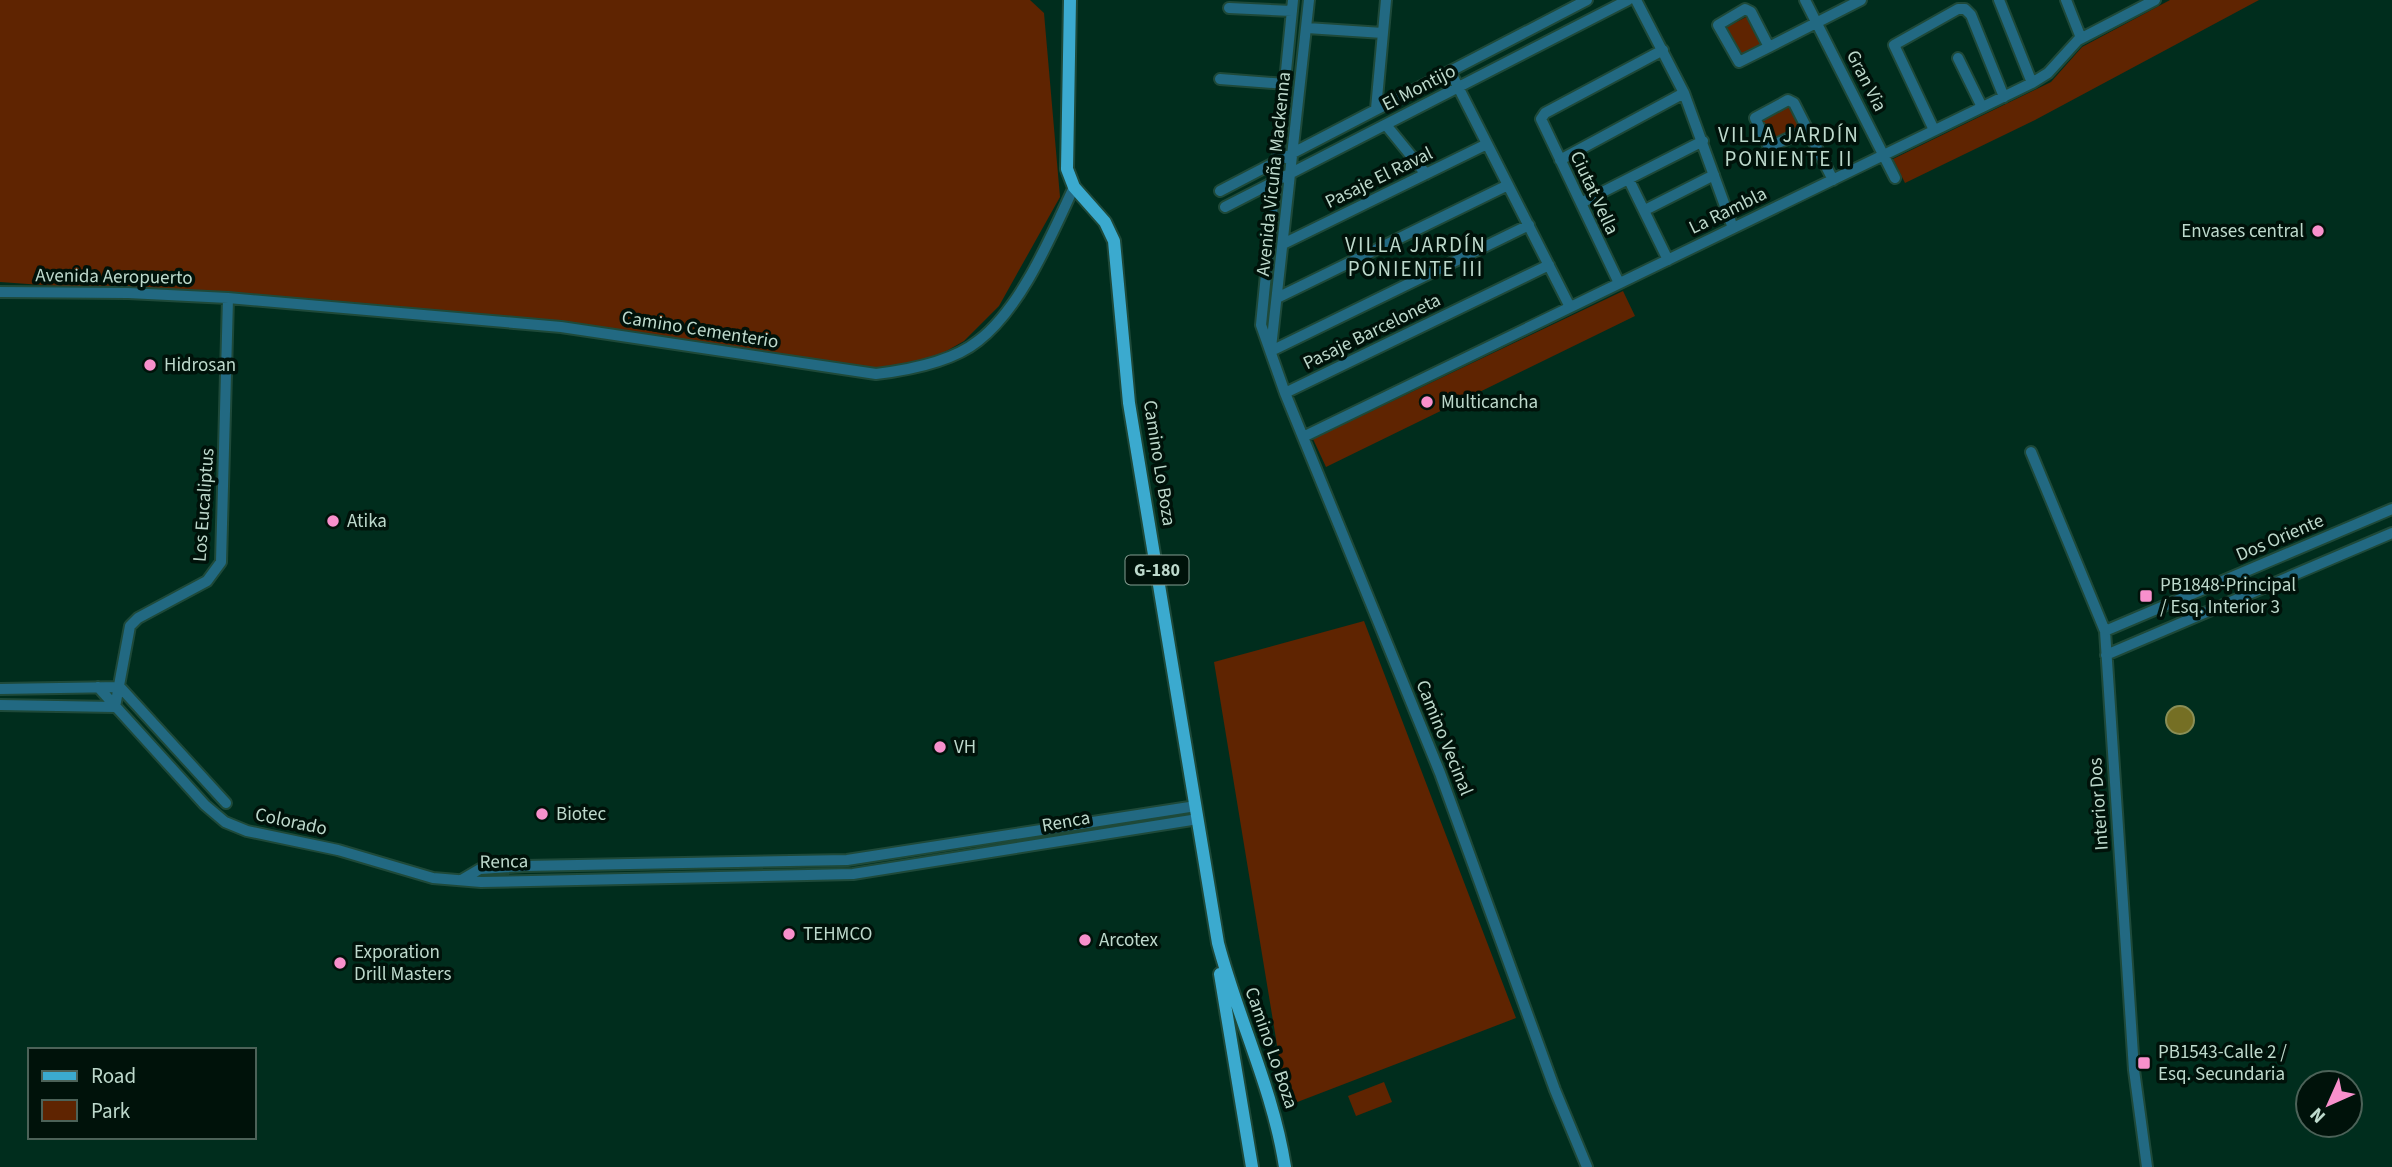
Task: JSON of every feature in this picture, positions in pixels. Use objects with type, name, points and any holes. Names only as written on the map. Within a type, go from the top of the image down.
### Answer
[{"type":"main road","name":"Camino Lo Boza","points":[[1070,0],[1066,161],[1074,187],[1105,222],[1116,250],[1124,370],[1252,1167]]},
{"type":"main road","name":"Camino Lo Boza","points":[[1218,943],[1238,1012],[1270,1099],[1285,1167]]},
{"type":"street","name":"Avenida Vicuña Mackenna","points":[[1271,351],[1310,0]]},
{"type":"street","points":[[1376,109],[1386,0]]},
{"type":"street","name":"El Montijo","points":[[1220,191],[1450,71],[1570,4],[1587,0]]},
{"type":"street","name":"El Montijo","points":[[1225,207],[1628,0]]},
{"type":"street","points":[[1636,0],[1684,93],[1733,228]]},
{"type":"street","name":"Gran Via","points":[[1805,0],[1895,178]]},
{"type":"street","points":[[1769,47],[1748,9],[1717,25],[1739,62],[1769,47],[1816,22],[1861,0]]},
{"type":"street","points":[[1999,0],[2032,83]]},
{"type":"street","points":[[2066,0],[2081,38]]},
{"type":"street","points":[[2127,0],[2132,12]]},
{"type":"street","name":"La Rambla","points":[[1305,436],[2032,83],[2048,73],[2081,38],[2155,0]]},
{"type":"street","name":"Avenida Vicuña Mackenna","points":[[1261,325],[1293,6]]},
{"type":"street","points":[[1229,8],[1293,6]]},
{"type":"street","points":[[1934,130],[1894,45],[1946,15],[1965,9],[1971,15],[2004,97]]},
{"type":"street","points":[[1307,28],[1383,33]]},
{"type":"street","name":"Ciutat Vella","points":[[1619,284],[1541,117],[1663,50]]},
{"type":"street","points":[[1958,58],[1982,107]]},
{"type":"street","points":[[1450,71],[1570,307]]},
{"type":"street","points":[[1220,79],[1285,84]]},
{"type":"street","points":[[1560,160],[1684,93]]},
{"type":"street","points":[[1807,130],[1772,147],[1766,145],[1755,118],[1791,100],[1807,130],[1833,180]]},
{"type":"street","points":[[1386,125],[1426,174]]},
{"type":"street","points":[[1581,204],[1703,141]]},
{"type":"street","name":"Pasaje El Raval","points":[[1285,243],[1487,144]]},
{"type":"street","points":[[1645,210],[1714,175]]},
{"type":"street","points":[[1629,180],[1668,260]]},
{"type":"street","points":[[1279,297],[1508,185]]},
{"type":"street","name":"Camino Cementerio","points":[[228,298],[561,327],[876,374],[910,368],[960,351],[990,331],[1006,314],[1074,187]]},
{"type":"street","points":[[1271,351],[1528,225]]},
{"type":"street","name":"Pasaje Barceloneta","points":[[1285,393],[1549,265]]},
{"type":"street","name":"Avenida Aeropuerto","points":[[0,292],[128,293],[228,298]]},
{"type":"street","name":"Los Eucaliptus","points":[[116,707],[130,626],[138,618],[207,581],[221,562],[228,298]]},
{"type":"street","name":"Camino Vecinal","points":[[1261,325],[1285,393],[1305,436],[1450,798],[1555,1090],[1587,1167]]},
{"type":"street","name":"Interior Dos","points":[[2031,452],[2105,631],[2134,1070],[2147,1167]]},
{"type":"street","name":"Dos Oriente","points":[[2105,631],[2392,509]]},
{"type":"street","name":"Dos Oriente","points":[[2106,655],[2392,533]]},
{"type":"street","name":"Colorado","points":[[98,687],[205,805],[236,827],[338,850],[433,878],[463,878]]},
{"type":"street","points":[[116,707],[4,705],[3,689],[120,687],[226,803]]},
{"type":"street","name":"Renca","points":[[463,878],[480,869],[524,866],[847,860],[937,848],[1101,820],[1197,812]]},
{"type":"street","name":"Renca","points":[[463,878],[481,882],[524,879],[837,875],[1103,834],[1197,812]]},
{"type":"street","points":[[1101,820],[1103,834]]},
{"type":"street","points":[[937,848],[939,861]]},
{"type":"street","points":[[524,866],[524,879]]},
{"type":"green space","points":[[0,0],[1030,0],[1044,13],[1060,197],[999,306],[964,341],[943,353],[893,370],[862,370],[564,322],[0,282]]},
{"type":"green space","points":[[2170,0],[2259,0],[2035,120],[1905,183],[1893,159],[2051,82],[2082,47]]},
{"type":"green space","points":[[1748,16],[1764,46],[1740,58],[1725,28]]},
{"type":"green space","points":[[1790,105],[1802,128],[1772,143],[1760,120]]},
{"type":"green space","points":[[1623,291],[1635,316],[1326,467],[1313,439]]},
{"type":"green space","points":[[1364,621],[1516,1018],[1287,1106],[1214,662]]},
{"type":"green space","points":[[1384,1082],[1392,1102],[1356,1116],[1348,1096]]},
{"type":"shaded area","points":[[2180,706],[2190,710],[2194,720],[2190,730],[2180,734],[2170,730],[2166,720],[2170,710]]},
{"type":"place","name":"Envases central","points":[[2318,231]]},
{"type":"place","name":"Hidrosan","points":[[150,365]]},
{"type":"place","name":"Multicancha","points":[[1427,402]]},
{"type":"place","name":"Atika","points":[[333,521]]},
{"type":"place","name":"PB1848-Principal / Esq. Interior 3","points":[[2146,596]]},
{"type":"place","name":"VH","points":[[940,747]]},
{"type":"place","name":"Biotec","points":[[542,814]]},
{"type":"place","name":"TEHMCO","points":[[789,934]]},
{"type":"place","name":"Arcotex","points":[[1085,940]]},
{"type":"place","name":"Exporation Drill Masters","points":[[340,963]]},
{"type":"place","name":"PB1543-Calle 2 / Esq. Secundaria","points":[[2144,1063]]},
{"type":"district","name":"VILLA JARDÍN PONIENTE II","points":[[1789,147]]},
{"type":"district","name":"VILLA JARDÍN PONIENTE III","points":[[1416,257]]}]
